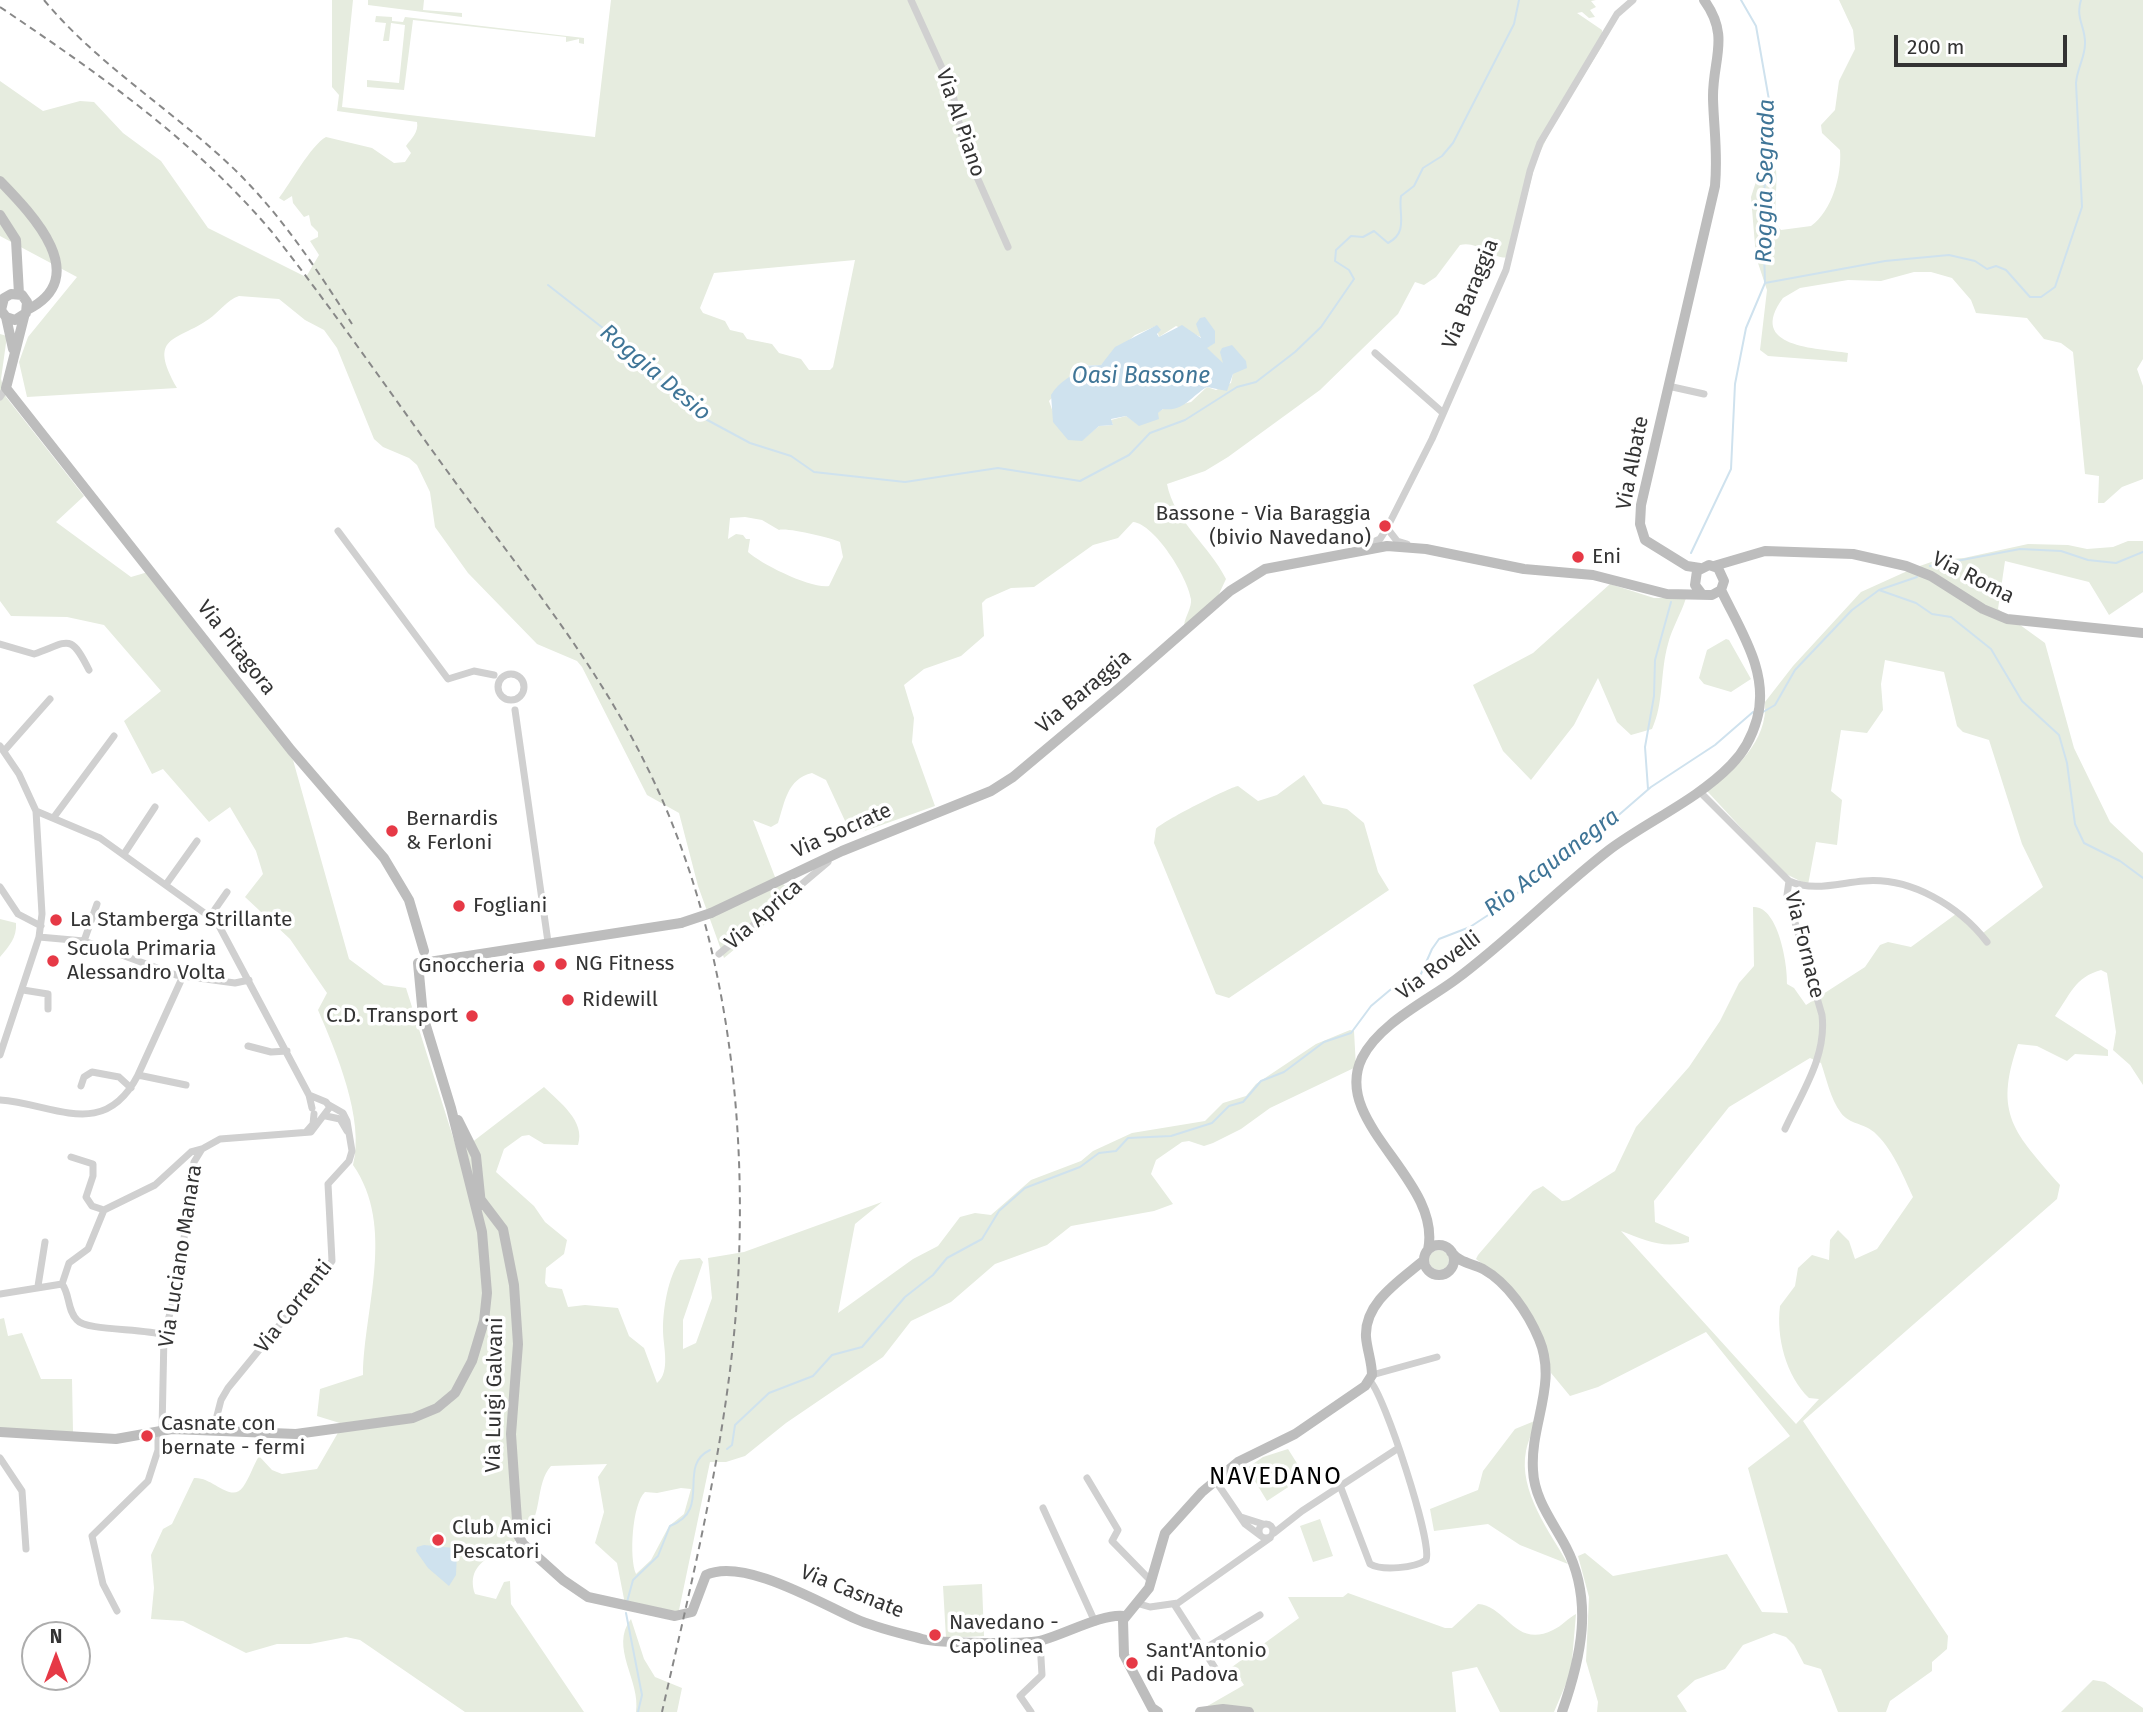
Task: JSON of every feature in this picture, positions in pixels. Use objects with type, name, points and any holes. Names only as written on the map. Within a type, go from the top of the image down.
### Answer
[{"type":"street","name":"Via Al Piano","points":[[911,0],[952,90],[965,150],[1008,247]]},
{"type":"street","name":"Via Baraggia","points":[[991,791],[1013,777],[1230,591],[1265,569],[1373,544],[1387,528],[1506,270],[1530,171],[1540,143],[1617,14],[1633,0]]},
{"type":"street","name":"Via Albate","points":[[1704,0],[1716,23],[1721,44],[1713,97],[1718,147],[1715,186],[1641,505],[1640,524],[1645,540],[1687,566],[1696,575],[1714,566]]},
{"type":"street","points":[[0,181],[23,205],[52,248],[57,276],[48,293],[15,320],[2,312]]},
{"type":"street","points":[[0,215],[16,240],[17,267],[12,296],[2,312],[13,349],[19,403]]},
{"type":"street","points":[[12,296],[48,293]]},
{"type":"street","points":[[12,296],[25,313]]},
{"type":"street","points":[[13,349],[25,313]]},
{"type":"street","points":[[1375,353],[1442,412]]},
{"type":"street","points":[[3,392],[13,365]]},
{"type":"street","points":[[1668,386],[1704,394]]},
{"type":"street","name":"Via Pitagora","points":[[3,392],[19,403],[291,750],[384,858],[409,900],[424,958],[420,995],[423,1016],[451,1108],[470,1158],[481,1200],[480,1220]]},
{"type":"street","points":[[1387,528],[1387,546]]},
{"type":"street","points":[[1387,528],[1397,541],[1424,549]]},
{"type":"street","points":[[338,531],[448,680],[474,671],[494,675],[515,674],[521,678],[524,689],[515,710],[548,942],[424,958]]},
{"type":"street","name":"Via Baraggia","points":[[1348,551],[1387,546],[1424,549],[1524,569],[1593,575],[1655,592],[1714,590]]},
{"type":"street","name":"Via Roma","points":[[1714,566],[1776,551],[1861,555],[1931,576],[1983,609],[2007,619],[2143,633]]},
{"type":"street","points":[[1714,590],[1746,557]]},
{"type":"street","points":[[1714,566],[1722,572],[1714,590]]},
{"type":"street","points":[[1681,593],[1690,588],[1696,575],[1714,590]]},
{"type":"street","name":"Via Rovelli","points":[[1447,1249],[1430,1230],[1419,1197],[1360,1103],[1357,1070],[1366,1050],[1380,1035],[1477,963],[1607,852],[1699,791],[1741,755],[1758,717],[1756,666],[1732,613],[1714,590]]},
{"type":"street","points":[[0,643],[34,654],[61,642],[72,643],[89,670]]},
{"type":"street","points":[[494,675],[499,693],[515,710]]},
{"type":"street","points":[[497,686],[505,675]]},
{"type":"street","points":[[508,700],[518,698]]},
{"type":"street","points":[[0,1055],[23,990],[41,926],[36,811],[19,774],[2,748],[50,699]]},
{"type":"street","points":[[54,817],[114,736]]},
{"type":"street","name":"Via Socrate","points":[[548,942],[681,923],[711,913],[842,850],[991,791]]},
{"type":"street","name":"Via Fornace","points":[[1699,791],[1789,881],[1787,895],[1822,1015],[1824,1032],[1820,1055],[1785,1129]]},
{"type":"street","points":[[124,854],[155,807]]},
{"type":"street","points":[[36,811],[100,838],[211,915],[223,931],[309,1095],[313,1124],[306,1132]]},
{"type":"street","points":[[167,883],[197,841]]},
{"type":"street","name":"Via Aprica","points":[[719,954],[796,886],[842,850]]},
{"type":"street","points":[[1789,881],[1808,888],[1868,881],[1923,892],[1950,907],[1987,942]]},
{"type":"street","points":[[1,892],[18,914],[41,926]]},
{"type":"street","points":[[211,915],[227,892]]},
{"type":"street","points":[[84,941],[97,904]]},
{"type":"street","points":[[39,937],[84,941],[183,976],[235,983],[249,980]]},
{"type":"street","points":[[0,1100],[91,1116],[112,1106],[131,1088],[183,976]]},
{"type":"street","points":[[23,990],[48,994],[48,1009]]},
{"type":"street","points":[[248,1046],[271,1052],[287,1051]]},
{"type":"street","points":[[81,1086],[84,1077],[92,1072],[120,1077],[131,1088]]},
{"type":"street","points":[[138,1075],[186,1085]]},
{"type":"street","points":[[309,1095],[345,1117],[350,1138]]},
{"type":"street","points":[[313,1111],[318,1100]]},
{"type":"street","points":[[306,1132],[316,1129],[329,1105]]},
{"type":"street","points":[[313,1111],[340,1119],[350,1138]]},
{"type":"street","name":"Via Luciano Manara","points":[[117,1611],[107,1595],[92,1536],[148,1481],[156,1458],[160,1430],[164,1335],[178,1284],[192,1169],[202,1149],[220,1139],[306,1132]]},
{"type":"street","name":"Via Correnti","points":[[213,1431],[224,1394],[332,1261],[328,1184],[352,1156],[350,1138]]},
{"type":"street","points":[[164,1335],[126,1327],[89,1327],[80,1324],[72,1314],[62,1284],[69,1264],[88,1249],[104,1210],[155,1185],[191,1152],[202,1149]]},
{"type":"street","points":[[71,1157],[93,1164],[93,1176],[86,1197],[92,1206],[104,1210]]},
{"type":"street","name":"Via Pitagora","points":[[470,1158],[480,1220]]},
{"type":"street","name":"Via Luigi Galvani","points":[[481,1200],[503,1229],[514,1285],[518,1344],[512,1434],[515,1525],[523,1544],[563,1580],[588,1597],[632,1609]]},
{"type":"street","points":[[0,1432],[116,1439],[160,1430],[264,1434],[312,1432],[398,1421],[437,1408],[468,1373],[484,1321],[486,1293],[480,1220]]},
{"type":"street","name":"Via Rovelli","points":[[1426,1255],[1430,1230]]},
{"type":"street","points":[[37,1286],[45,1242]]},
{"type":"street","points":[[1341,1488],[1367,1559],[1373,1567],[1418,1565],[1426,1560],[1429,1551],[1416,1498],[1371,1378],[1366,1339],[1369,1318],[1380,1300],[1426,1255],[1447,1249]]},
{"type":"street","points":[[1447,1249],[1462,1262],[1491,1275],[1510,1293],[1532,1325],[1544,1353],[1546,1384],[1534,1445],[1533,1472],[1539,1499],[1571,1557],[1581,1583],[1583,1615],[1576,1665],[1562,1712]]},
{"type":"street","points":[[1447,1249],[1453,1262],[1449,1271]]},
{"type":"street","points":[[1426,1255],[1430,1272]]},
{"type":"street","points":[[1407,1274],[1416,1270],[1439,1275],[1459,1266],[1475,1266]]},
{"type":"street","points":[[0,1294],[62,1284]]},
{"type":"street","points":[[1158,1712],[1152,1708],[1124,1655],[1124,1616],[1151,1581],[1165,1533],[1216,1480],[1252,1453],[1294,1434],[1371,1378],[1437,1357]]},
{"type":"street","points":[[1136,1603],[1150,1607],[1174,1604],[1268,1531],[1341,1488],[1397,1449]]},
{"type":"street","points":[[0,1458],[22,1491],[26,1549]]},
{"type":"street","points":[[1087,1478],[1118,1530],[1112,1541],[1151,1581]]},
{"type":"street","points":[[1216,1480],[1240,1517],[1268,1531]]},
{"type":"street","points":[[1043,1508],[1095,1622]]},
{"type":"street","points":[[1240,1517],[1268,1531]]},
{"type":"street","name":"Via Casnate","points":[[632,1609],[676,1616],[692,1612],[706,1575],[717,1572],[770,1581],[858,1620],[925,1640],[1040,1642],[1095,1622],[1124,1616]]},
{"type":"street","points":[[1174,1604],[1215,1668]]},
{"type":"street","points":[[1204,1648],[1260,1615]]},
{"type":"street","points":[[1031,1712],[1020,1696],[1042,1675],[1040,1642]]},
{"type":"street","points":[[1200,1712],[1223,1709],[1249,1712]]},
{"type":"shaded area","points":[[332,0],[353,0],[342,107],[595,137],[611,0],[1596,0],[1591,1],[1596,7],[1590,10],[1595,17],[1589,18],[1582,12],[1577,13],[1602,30],[1604,43],[1553,125],[1536,161],[1511,257],[1497,256],[1473,245],[1460,245],[1436,277],[1424,285],[1415,282],[1398,314],[1320,390],[1228,457],[1205,471],[1167,484],[1177,510],[1226,579],[1218,596],[1184,626],[1191,599],[1184,578],[1169,553],[1151,532],[1133,522],[1118,538],[1093,545],[1034,587],[1011,588],[986,599],[982,603],[984,636],[961,656],[924,669],[904,685],[914,718],[912,742],[935,806],[862,832],[853,832],[826,780],[812,773],[797,780],[788,792],[778,823],[771,827],[753,820],[775,877],[798,897],[724,958],[698,886],[679,813],[647,795],[577,661],[537,644],[468,573],[435,527],[430,492],[417,465],[409,458],[383,447],[374,439],[337,348],[324,330],[305,320],[279,299],[239,296],[209,319],[169,342],[165,349],[165,358],[177,388],[27,397],[19,362],[28,337],[77,277],[0,236],[0,81],[43,111],[80,101],[94,102],[123,133],[161,161],[208,228],[306,277],[319,255],[310,241],[318,237],[318,232],[311,225],[309,215],[304,217],[293,203],[292,196],[284,201],[279,198],[307,156],[326,137],[372,148],[394,163],[405,162],[411,153],[406,146],[417,129],[417,122],[337,111],[339,95],[332,87]],"holes":[[[855,260],[833,367],[830,370],[809,370],[801,359],[779,353],[772,344],[747,339],[743,333],[730,330],[725,321],[703,313],[700,308],[714,273]],[[1156,326],[1159,337],[1176,326],[1214,343],[1206,348],[1233,373],[1231,383],[1216,390],[1207,387],[1191,402],[1163,409],[1139,425],[1126,416],[1111,420],[1113,425],[1099,426],[1082,440],[1055,418],[1049,401],[1082,366],[1101,365],[1135,335]],[[730,518],[762,520],[779,530],[799,531],[840,542],[843,557],[829,586],[799,580],[764,563],[748,552],[750,539],[743,535],[736,534],[728,539]]]},
{"type":"shaded area","points":[[368,0],[424,0],[423,10],[462,13],[462,17],[368,5]]},
{"type":"shaded area","points":[[1839,0],[2143,0],[2143,359],[2137,369],[2143,386],[2143,479],[2122,487],[2104,503],[2098,503],[2099,476],[2085,474],[2073,352],[2061,343],[2044,339],[2027,318],[1976,313],[1971,300],[1952,278],[1931,272],[1914,272],[1881,281],[1848,280],[1800,288],[1783,298],[1774,315],[1773,327],[1779,336],[1804,347],[1848,353],[1847,362],[1768,356],[1760,350],[1767,290],[1756,257],[1751,197],[1763,160],[1768,155],[1773,156],[1775,165],[1776,217],[1781,230],[1811,226],[1830,202],[1837,181],[1840,150],[1822,133],[1821,125],[1835,110],[1839,81],[1855,49],[1853,30]]},
{"type":"shaded area","points":[[376,16],[392,17],[392,21],[403,22],[405,17],[584,38],[584,44],[579,43],[579,39],[566,42],[566,37],[413,20],[404,90],[367,87],[367,80],[399,83],[405,25],[391,23],[389,41],[383,41],[386,23],[375,22]]},
{"type":"shaded area","points":[[0,334],[7,336],[1,379],[6,397],[84,496],[56,522],[131,577],[148,572],[293,760],[349,959],[384,985],[406,988],[458,1153],[544,1087],[575,1120],[578,1145],[544,1144],[529,1135],[522,1136],[504,1149],[496,1172],[534,1206],[545,1222],[567,1240],[564,1254],[546,1268],[545,1283],[548,1287],[562,1289],[568,1307],[585,1305],[618,1308],[629,1336],[644,1348],[657,1383],[665,1366],[665,1303],[672,1275],[680,1260],[700,1258],[703,1262],[683,1320],[683,1349],[696,1343],[712,1298],[708,1258],[744,1252],[882,1202],[855,1224],[838,1313],[913,1259],[938,1246],[960,1217],[975,1213],[991,1215],[1031,1180],[1081,1161],[1093,1151],[1132,1133],[1205,1121],[1223,1103],[1246,1096],[1256,1084],[1316,1044],[1350,1030],[1354,1031],[1356,1067],[1270,1108],[1241,1129],[1213,1143],[1204,1146],[1189,1141],[1182,1142],[1156,1160],[1151,1174],[1173,1204],[1154,1211],[1071,1226],[1047,1245],[995,1264],[951,1302],[911,1321],[883,1357],[786,1423],[745,1456],[726,1462],[710,1462],[678,1615],[625,1604],[617,1563],[595,1543],[604,1512],[598,1477],[607,1464],[551,1466],[543,1481],[531,1525],[518,1539],[481,1564],[475,1572],[473,1582],[475,1594],[496,1599],[504,1582],[510,1581],[511,1604],[584,1712],[465,1712],[360,1640],[346,1637],[310,1644],[277,1644],[246,1653],[183,1621],[151,1619],[154,1588],[151,1555],[163,1529],[172,1524],[194,1478],[208,1481],[227,1491],[238,1491],[248,1479],[259,1456],[272,1470],[282,1474],[317,1469],[343,1424],[317,1416],[320,1389],[363,1375],[374,1268],[373,1214],[366,1189],[353,1165],[355,1127],[347,1086],[318,1010],[327,993],[290,939],[245,897],[263,874],[256,851],[230,807],[209,822],[163,769],[152,774],[124,721],[161,691],[104,625],[67,617],[11,616],[0,601]],"holes":[[[691,1489],[684,1514],[669,1526],[651,1560],[636,1574],[633,1532],[641,1498],[645,1492]]]},
{"type":"shaded area","points":[[2128,541],[2143,541],[2143,592],[2109,615],[2089,582],[2005,561],[1998,609],[2045,643],[2074,748],[2110,822],[2143,853],[2143,1085],[2130,1065],[2113,1050],[2116,1032],[2107,973],[2101,970],[2092,973],[2079,982],[2055,1016],[2108,1050],[2108,1056],[2075,1054],[2067,1061],[2037,1046],[2018,1044],[2011,1068],[2008,1106],[2013,1122],[2031,1151],[2060,1185],[2057,1199],[1803,1421],[1948,1636],[1947,1649],[1932,1662],[1932,1671],[1890,1701],[1886,1712],[1838,1712],[1821,1669],[1804,1664],[1794,1645],[1786,1637],[1774,1633],[1743,1645],[1725,1669],[1695,1680],[1677,1696],[1687,1712],[1597,1712],[1598,1702],[1586,1661],[1589,1597],[1578,1556],[1585,1553],[1613,1576],[1727,1554],[1762,1612],[1788,1613],[1748,1468],[1790,1436],[1706,1332],[1598,1387],[1570,1396],[1551,1373],[1540,1331],[1512,1287],[1476,1259],[1533,1191],[1543,1186],[1562,1201],[1569,1200],[1615,1171],[1636,1127],[1689,1067],[1720,1021],[1739,983],[1754,966],[1753,907],[1762,909],[1775,925],[1786,964],[1787,984],[1794,988],[1806,1005],[1865,967],[1880,945],[1888,942],[1911,947],[1956,914],[1979,936],[2043,887],[2022,844],[1989,740],[1963,732],[1957,726],[1944,672],[1885,660],[1881,684],[1883,710],[1867,733],[1841,730],[1831,791],[1842,800],[1837,845],[1816,842],[1808,885],[1782,872],[1707,791],[1748,753],[1761,729],[1765,702],[1793,666],[1861,592],[1937,560],[1964,558],[2028,544],[2068,545],[2087,549],[2113,547]],"holes":[[[1810,1058],[1821,1063],[1831,1095],[1841,1113],[1870,1129],[1880,1138],[1896,1162],[1913,1197],[1877,1249],[1855,1259],[1849,1241],[1838,1230],[1830,1240],[1829,1260],[1812,1255],[1798,1268],[1795,1286],[1780,1306],[1781,1343],[1794,1379],[1809,1398],[1819,1399],[1796,1424],[1621,1231],[1662,1244],[1689,1242],[1689,1237],[1655,1222],[1654,1201],[1729,1107]]]},
{"type":"shaded area","points":[[1610,584],[1654,598],[1686,598],[1668,644],[1658,709],[1652,729],[1631,735],[1617,722],[1598,678],[1574,725],[1531,780],[1503,751],[1473,685],[1533,653]]},
{"type":"shaded area","points":[[1726,639],[1751,679],[1731,692],[1704,684],[1699,678],[1707,650]]},
{"type":"shaded area","points":[[1304,775],[1323,804],[1347,809],[1364,823],[1378,872],[1389,890],[1229,998],[1216,994],[1154,843],[1156,829],[1232,788],[1238,786],[1258,801],[1277,795]]},
{"type":"shaded area","points":[[0,919],[16,923],[16,928],[14,937],[0,957]]},
{"type":"shaded area","points":[[1439,1250],[1446,1253],[1449,1260],[1446,1267],[1439,1270],[1432,1267],[1429,1260],[1432,1253]]},
{"type":"shaded area","points":[[4,1318],[8,1336],[22,1333],[41,1379],[72,1379],[73,1432],[0,1428],[0,1319]]},
{"type":"shaded area","points":[[1537,1420],[1526,1451],[1527,1481],[1537,1510],[1568,1564],[1520,1545],[1488,1524],[1434,1531],[1430,1509],[1478,1490],[1483,1471],[1515,1429]]},
{"type":"shaded area","points":[[1288,1449],[1305,1476],[1267,1501],[1247,1468],[1263,1457]]},
{"type":"shaded area","points":[[1320,1519],[1333,1556],[1313,1562],[1300,1526]]},
{"type":"shaded area","points":[[982,1584],[984,1636],[946,1638],[943,1586]]},
{"type":"shaded area","points":[[1348,1593],[1445,1628],[1452,1628],[1478,1604],[1488,1606],[1520,1631],[1529,1634],[1553,1630],[1576,1614],[1571,1672],[1554,1712],[1500,1712],[1477,1667],[1452,1672],[1456,1712],[1197,1712],[1244,1685],[1232,1667],[1299,1618],[1288,1597],[1343,1597]]},
{"type":"shaded area","points":[[631,1619],[644,1659],[655,1677],[682,1688],[677,1712],[636,1712],[634,1688],[623,1641]]},
{"type":"shaded area","points":[[2093,1680],[2105,1682],[2143,1708],[2143,1712],[2061,1712]]},
{"type":"water","name":"Oasi Bassone","points":[[1205,317],[1215,331],[1215,343],[1207,348],[1223,363],[1220,352],[1222,348],[1232,345],[1246,361],[1247,368],[1233,374],[1227,391],[1207,387],[1182,406],[1163,409],[1158,413],[1159,419],[1139,426],[1126,416],[1111,419],[1113,425],[1099,426],[1082,441],[1068,440],[1053,422],[1051,395],[1082,366],[1101,365],[1115,347],[1157,325],[1161,330],[1157,334],[1159,337],[1182,325],[1201,338],[1196,324],[1200,318]]},
{"type":"water","points":[[424,1545],[454,1548],[457,1552],[456,1575],[449,1586],[428,1568],[416,1551],[417,1547]]},
{"type":"waterway","name":"Roggia Desio","points":[[548,285],[617,339],[698,415],[750,443],[791,456],[814,472],[905,482],[998,468],[1080,481],[1129,455],[1150,433],[1185,420],[1237,387],[1256,382],[1295,352],[1321,327],[1354,279],[1349,270],[1335,261],[1336,250],[1351,236],[1363,237],[1374,231],[1388,243],[1398,234],[1401,228],[1401,196],[1414,186],[1423,168],[1442,156],[1453,143],[1514,24],[1519,0]]},
{"type":"waterway","name":"Roggia Segrada","points":[[1691,553],[1731,469],[1735,384],[1746,328],[1765,283],[1763,218],[1769,100],[1756,26],[1741,0]]},
{"type":"waterway","name":"Roggia Segrada","points":[[1765,283],[1885,261],[1949,255],[1975,261],[1987,269],[1996,266],[2006,270],[2030,297],[2041,297],[2055,287],[2082,207],[2076,83],[2085,44],[2079,12],[2081,0]]},
{"type":"waterway","name":"Rio Acquanegra","points":[[1930,566],[2020,549],[2061,551],[2088,560],[2116,563],[2143,552]]},
{"type":"waterway","name":"Rio Acquanegra","points":[[1763,712],[1775,705],[1795,670],[1852,610],[1879,590],[1917,577]]},
{"type":"waterway","name":"Rio Acquanegra","points":[[1879,590],[1916,603],[1932,614],[1951,617],[1991,649],[2022,701],[2059,735],[2067,763],[2075,824],[2084,843],[2120,861],[2143,878]]},
{"type":"waterway","points":[[1648,789],[1645,747],[1654,696],[1655,660],[1671,602]]},
{"type":"waterway","name":"Rio Acquanegra","points":[[727,1449],[732,1445],[735,1425],[769,1393],[813,1376],[832,1355],[862,1347],[905,1297],[933,1275],[947,1258],[982,1239],[999,1211],[1025,1188],[1080,1167],[1099,1153],[1116,1151],[1128,1138],[1171,1136],[1212,1123],[1229,1106],[1243,1102],[1261,1081],[1284,1072],[1324,1042],[1351,1033],[1371,1006],[1390,990],[1420,976],[1439,939],[1470,927],[1508,902],[1552,861],[1591,839],[1651,787],[1715,745],[1753,712]]},
{"type":"waterway","name":"Rio Acquanegra","points":[[627,1602],[633,1580],[658,1556],[670,1526],[683,1519],[690,1510],[695,1466],[700,1457],[710,1450]]},
{"type":"waterway","name":"Rio Acquanegra","points":[[626,1613],[642,1695],[638,1712]]},
{"type":"railway","points":[[44,0],[111,66],[232,167],[266,203],[296,242],[352,324]]},
{"type":"railway","points":[[0,7],[109,83],[178,138],[211,167],[272,232],[577,647],[642,757],[671,821],[695,888],[713,957],[726,1028],[735,1099],[740,1242],[731,1363],[716,1464],[662,1712]]},
{"type":"place","name":"Bassone - Via Baraggia (bivio Navedano)","points":[[1385,526]]},
{"type":"place","name":"Eni","points":[[1578,557]]},
{"type":"place","name":"Bernardis & Ferloni","points":[[392,831]]},
{"type":"place","name":"Fogliani","points":[[459,906]]},
{"type":"place","name":"La Stamberga Strillante","points":[[56,920]]},
{"type":"place","name":"Scuola Primaria Alessandro Volta","points":[[53,961]]},
{"type":"place","name":"NG Fitness","points":[[561,964]]},
{"type":"place","name":"Gnoccheria","points":[[539,966]]},
{"type":"place","name":"Ridewill","points":[[568,1000]]},
{"type":"place","name":"C.D. Transport","points":[[472,1016]]},
{"type":"place","name":"Casnate con bernate - fermi","points":[[147,1436]]},
{"type":"place","name":"Club Amici Pescatori","points":[[438,1540]]},
{"type":"place","name":"Navedano - Capolinea","points":[[935,1635]]},
{"type":"place","name":"Sant'Antonio di Padova","points":[[1132,1663]]},
{"type":"district","name":"NAVEDANO","points":[[1276,1477]]}]
